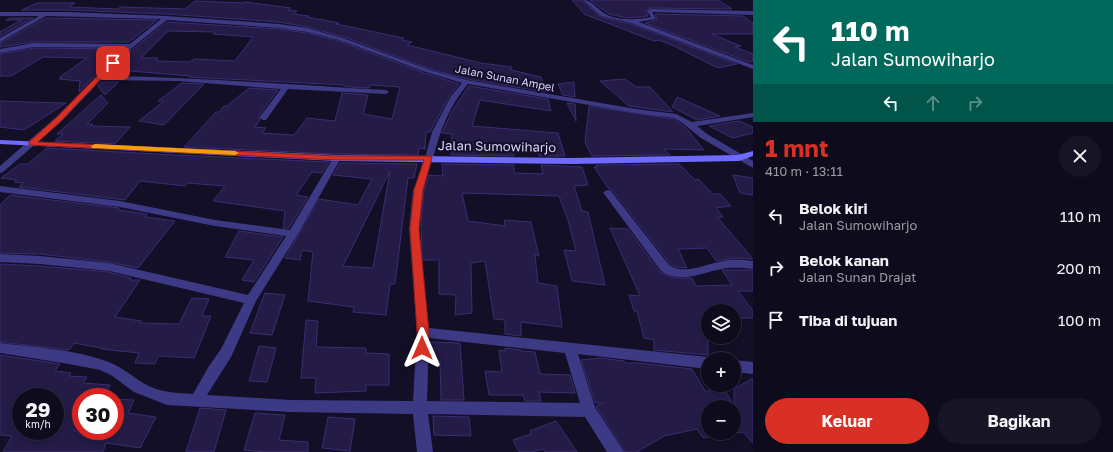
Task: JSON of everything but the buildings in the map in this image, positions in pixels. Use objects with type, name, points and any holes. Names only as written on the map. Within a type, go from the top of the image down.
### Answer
[{"type":"street","points":[[586,0],[600,13],[633,22],[753,67]]},
{"type":"street","points":[[633,22],[654,18],[649,11],[651,10],[753,13]]},
{"type":"street","name":"Jalan Sunan Ampel","points":[[0,14],[166,18],[279,26],[307,30],[341,39],[428,71],[466,82],[636,111],[676,116],[704,136],[753,165]]},
{"type":"street","points":[[0,40],[45,14]]},
{"type":"street","points":[[0,170],[32,144],[131,46],[166,18]]},
{"type":"street","points":[[0,51],[34,45],[131,46]]},
{"type":"street","points":[[100,78],[178,79],[286,87],[386,92]]},
{"type":"street","points":[[425,452],[420,409],[423,332],[414,229],[418,190],[439,125],[454,96],[466,82]]},
{"type":"street","points":[[263,118],[286,87]]},
{"type":"street","points":[[690,125],[753,115]]},
{"type":"street","name":"Jalan Sumowiharjo","points":[[0,142],[337,158],[571,161],[739,158],[753,153]]},
{"type":"street","points":[[197,400],[214,370],[226,353],[250,300],[293,234],[337,158]]},
{"type":"street","points":[[0,189],[120,204],[215,223],[293,234]]},
{"type":"street","points":[[608,193],[665,269],[671,273],[678,275],[722,265],[753,264]]},
{"type":"street","points":[[0,258],[40,260],[109,267],[250,300]]},
{"type":"street","points":[[423,332],[701,362]]},
{"type":"street","points":[[0,348],[69,358],[101,366],[116,371],[139,388],[167,399],[290,406],[420,409],[588,410]]},
{"type":"street","points":[[570,349],[588,410],[616,452]]},
{"type":"street","points":[[741,367],[753,368]]},
{"type":"slow traffic","points":[[95,146],[235,153]]},
{"type":"route","points":[[113,63],[58,120],[32,144],[337,158],[428,158],[425,173],[418,190],[414,229],[423,332],[422,348]]}]
